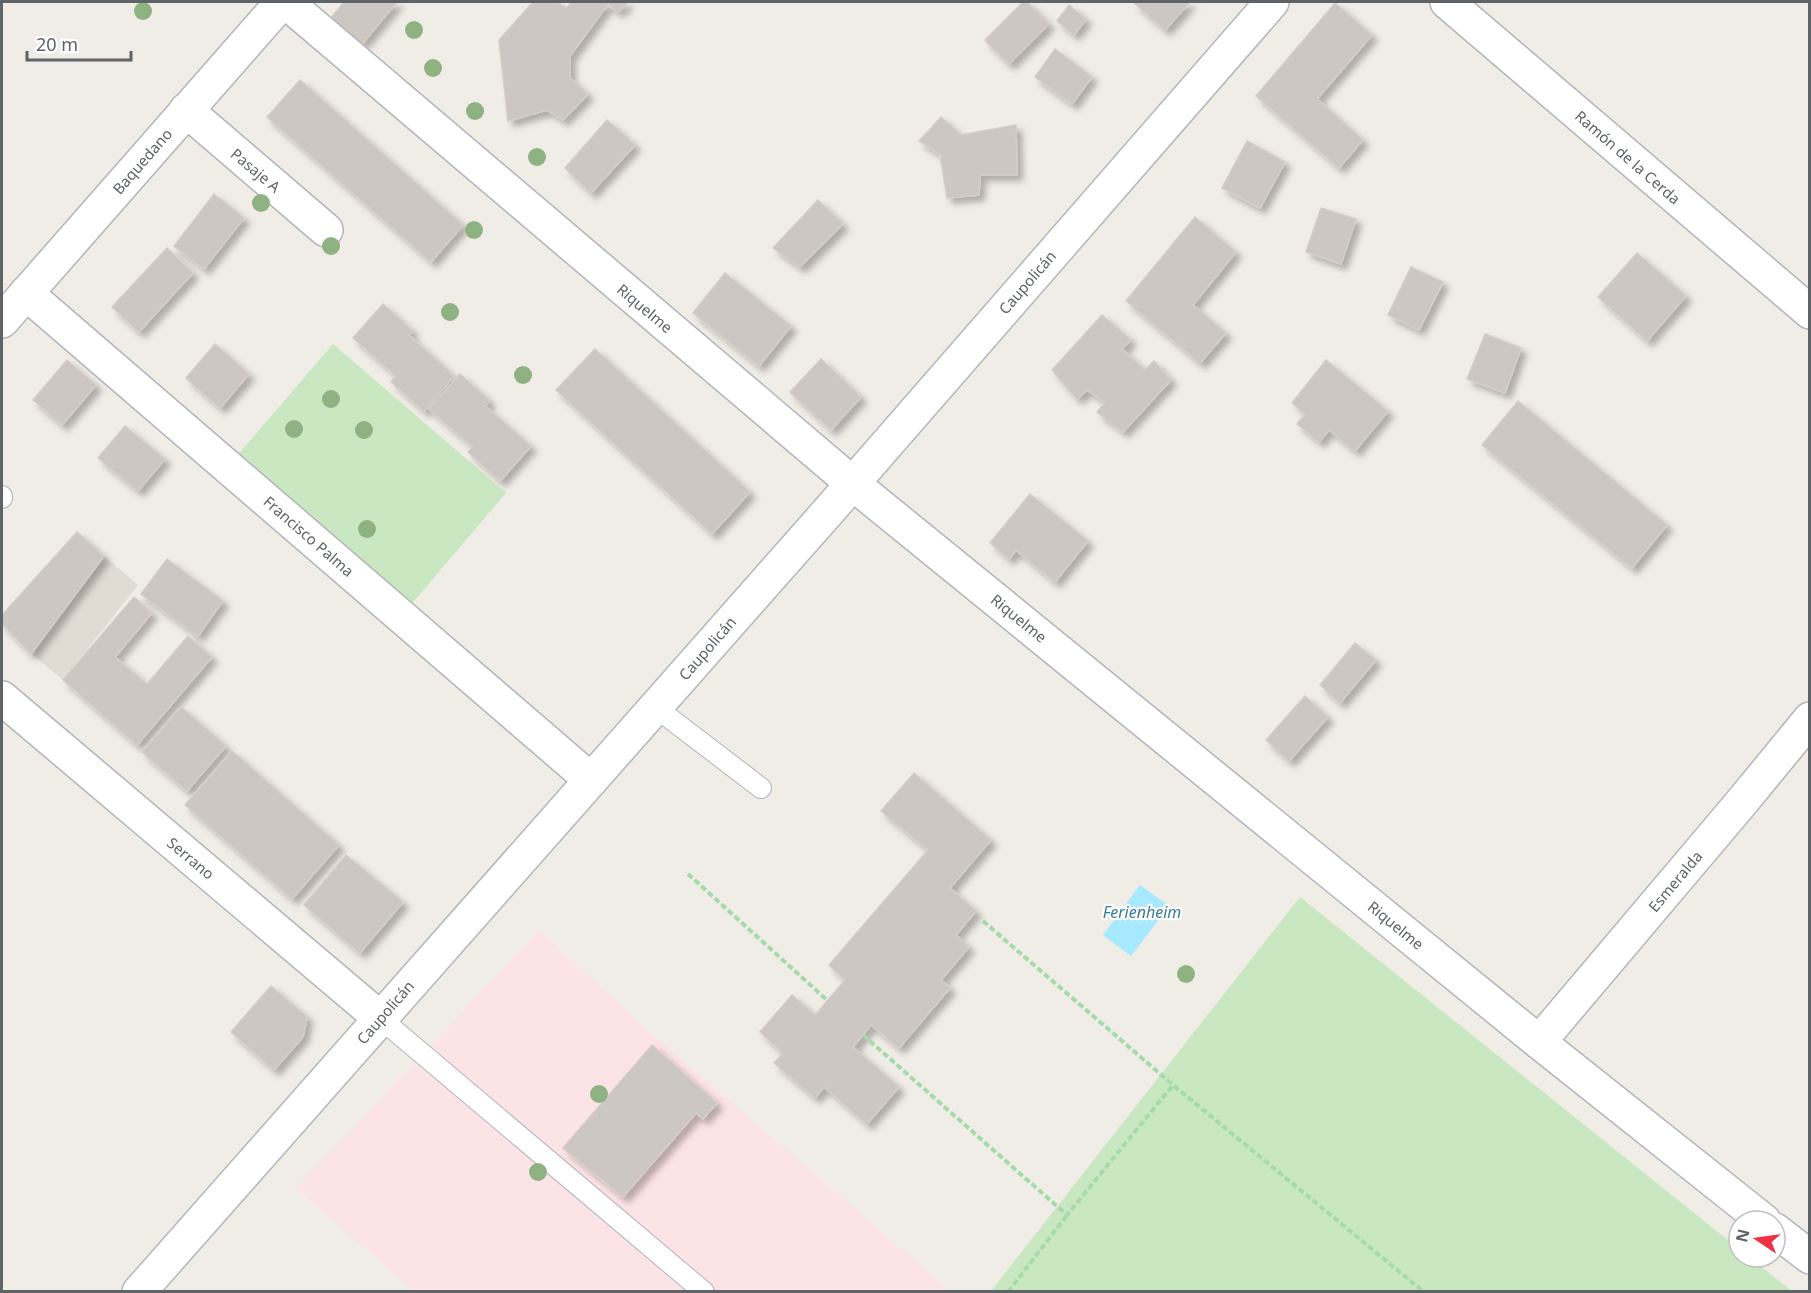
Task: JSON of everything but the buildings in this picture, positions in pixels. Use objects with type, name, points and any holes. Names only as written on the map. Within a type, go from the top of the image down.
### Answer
[{"type":"street","name":"Baquedano","points":[[2,321],[186,110],[284,2]]},
{"type":"street","name":"Riquelme","points":[[284,2],[852,483],[1539,1042],[1749,1209]]},
{"type":"street","name":"Caupolicán","points":[[139,1292],[852,483],[1272,2]]},
{"type":"street","name":"Ramón de la Cerda","points":[[1447,2],[1809,312]]},
{"type":"street","name":"Pasaje A","points":[[186,110],[326,230]]},
{"type":"street","name":"Francisco Palma","points":[[26,293],[591,780]]},
{"type":"street","name":"Serrano","points":[[2,698],[380,1018]]},
{"type":"street","name":"Esmeralda","points":[[1539,1042],[1809,719]]},
{"type":"street","points":[[1787,1240],[1809,1257]]},
{"type":"lane","points":[[655,707],[761,788]]},
{"type":"lane","points":[[380,1018],[704,1292]]},
{"type":"path","points":[[688,874],[828,1001]]},
{"type":"path","points":[[983,921],[1173,1085],[1424,1292]]},
{"type":"path","points":[[862,1035],[1067,1215]]},
{"type":"path","points":[[1008,1292],[1067,1215],[1173,1085]]},
{"type":"shaded area","points":[[104,556],[138,585],[63,680],[32,654]]},
{"type":"shaded area","points":[[539,930],[632,1017],[950,1291],[413,1291],[296,1188]]},
{"type":"green space","points":[[333,344],[506,493],[409,607],[236,457]]},
{"type":"green space","points":[[1300,897],[1727,1239],[1727,1269],[1764,1269],[1792,1291],[991,1291]]},
{"type":"water","name":"Ferienheim","points":[[1140,885],[1169,906],[1131,956],[1103,935]]}]
